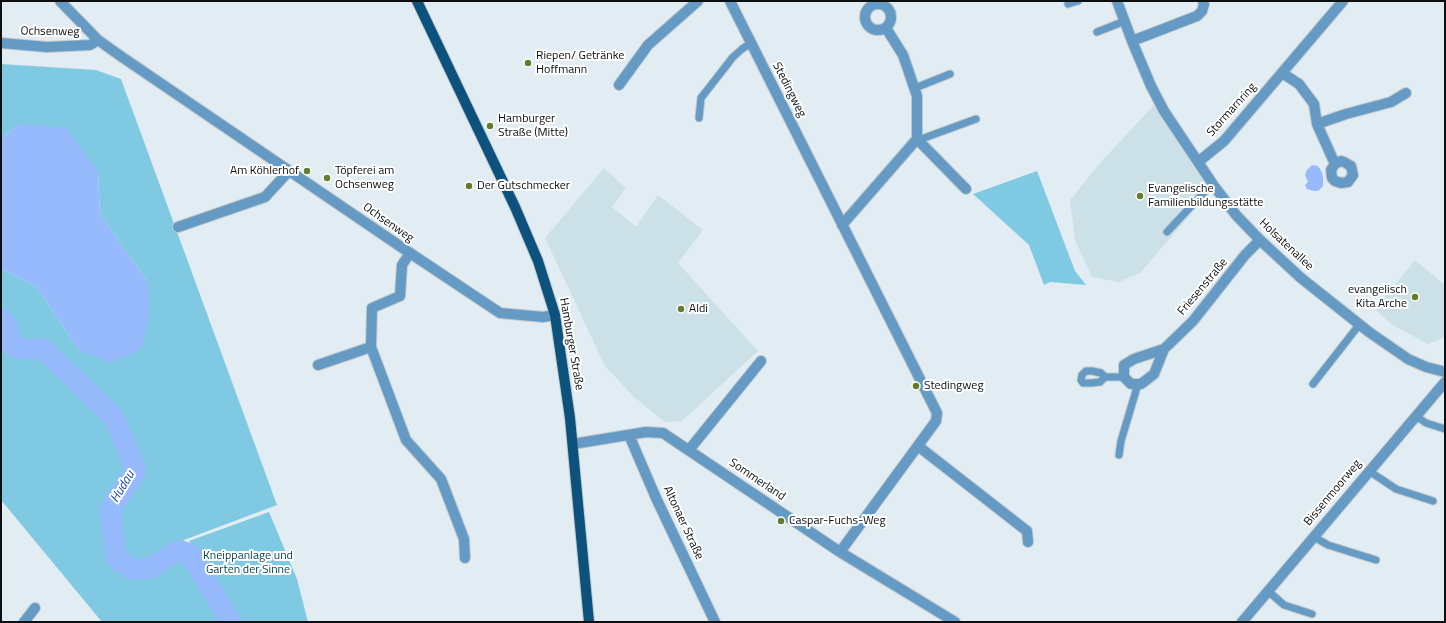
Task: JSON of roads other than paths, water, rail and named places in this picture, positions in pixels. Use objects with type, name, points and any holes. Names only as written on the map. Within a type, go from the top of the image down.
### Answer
[{"type":"main road","name":"Hamburger Straße","points":[[417,1],[515,207],[538,261],[555,315],[573,444],[589,622]]},
{"type":"street","name":"Ochsenweg","points":[[60,1],[98,40],[500,313],[544,317],[555,315]]},
{"type":"street","points":[[619,85],[648,45],[698,1]]},
{"type":"street","name":"Stedingweg","points":[[730,1],[936,413],[936,421],[840,552]]},
{"type":"street","name":"Holsatenallee","points":[[1117,1],[1151,86],[1164,111],[1212,184],[1236,215],[1260,240],[1307,283],[1359,325],[1408,359],[1445,373]]},
{"type":"street","points":[[1132,41],[1197,16],[1202,11],[1204,4],[1203,1]]},
{"type":"street","name":"Stormarnring","points":[[1198,162],[1224,141],[1343,1]]},
{"type":"street","points":[[842,225],[917,139],[917,96],[903,55],[886,28]]},
{"type":"street","name":"Ochsenweg","points":[[1,43],[47,47],[90,46],[98,40]]},
{"type":"street","points":[[1282,73],[1299,84],[1314,104],[1317,124],[1335,164]]},
{"type":"street","points":[[1317,124],[1346,114],[1391,102],[1406,93]]},
{"type":"street","points":[[917,139],[966,189]]},
{"type":"street","points":[[178,227],[265,197],[289,171]]},
{"type":"street","name":"Friesenstraße","points":[[1124,378],[1124,365],[1164,349],[1193,321],[1246,255],[1260,240]]},
{"type":"street","points":[[410,253],[402,265],[400,296],[372,308],[371,347],[406,440],[441,479],[464,539],[465,558]]},
{"type":"street","points":[[318,365],[371,347]]},
{"type":"street","name":"Friesenstraße","points":[[1138,384],[1141,384],[1154,374],[1164,349]]},
{"type":"street","points":[[689,450],[761,361]]},
{"type":"street","name":"Bissenmoorweg","points":[[1242,622],[1416,416],[1445,380],[1445,373]]},
{"type":"street","points":[[1124,378],[1131,384],[1138,384]]},
{"type":"street","name":"Sommerland","points":[[573,444],[646,432],[663,433],[840,552],[955,622]]},
{"type":"street","name":"Altonaer Straße","points":[[629,435],[656,498],[716,622]]},
{"type":"street","points":[[918,446],[1027,531],[1028,542]]},
{"type":"street","points":[[24,622],[35,608]]},
{"type":"lane","points":[[1068,4],[1078,1]]},
{"type":"lane","points":[[1097,32],[1125,21]]},
{"type":"lane","points":[[699,118],[701,98],[733,57],[751,43]]},
{"type":"lane","points":[[914,88],[950,74]]},
{"type":"lane","points":[[917,139],[924,138],[976,119]]},
{"type":"lane","points":[[1167,232],[1212,184]]},
{"type":"lane","points":[[1314,384],[1359,325]]},
{"type":"lane","points":[[1105,377],[1124,378]]},
{"type":"lane","points":[[1119,455],[1121,441],[1138,384]]},
{"type":"lane","points":[[1416,416],[1426,423],[1445,429]]},
{"type":"lane","points":[[1369,471],[1396,489],[1433,501]]},
{"type":"lane","points":[[1314,537],[1328,545],[1376,560]]},
{"type":"lane","points":[[1268,591],[1284,605],[1312,614]]},
{"type":"waterway","name":"Hudau","points":[[1,319],[7,325],[10,343],[18,349],[43,349],[113,416],[136,470],[110,510],[116,558],[132,569],[149,569],[179,550],[190,554],[231,622]]},
{"type":"place","name":"Riepen/ Getränke Hoffmann","points":[[528,63]]},
{"type":"place","name":"Hamburger Straße (Mitte)","points":[[490,126]]},
{"type":"place","name":"Am Köhlerhof","points":[[307,171]]},
{"type":"place","name":"Töpferei am Ochsenweg","points":[[327,178]]},
{"type":"place","name":"Der Gutschmecker","points":[[469,186]]},
{"type":"place","name":"Evangelische Familienbildungsstätte","points":[[1140,196]]},
{"type":"place","name":"evangelisch Kita Arche","points":[[1415,297]]},
{"type":"place","name":"Aldi","points":[[681,309]]},
{"type":"place","name":"Stedingweg","points":[[916,386]]},
{"type":"place","name":"Caspar-Fuchs-Weg","points":[[781,521]]},
{"type":"park label","name":"Kneippanlage und Garten der Sinne","points":[[248,563]]}]
